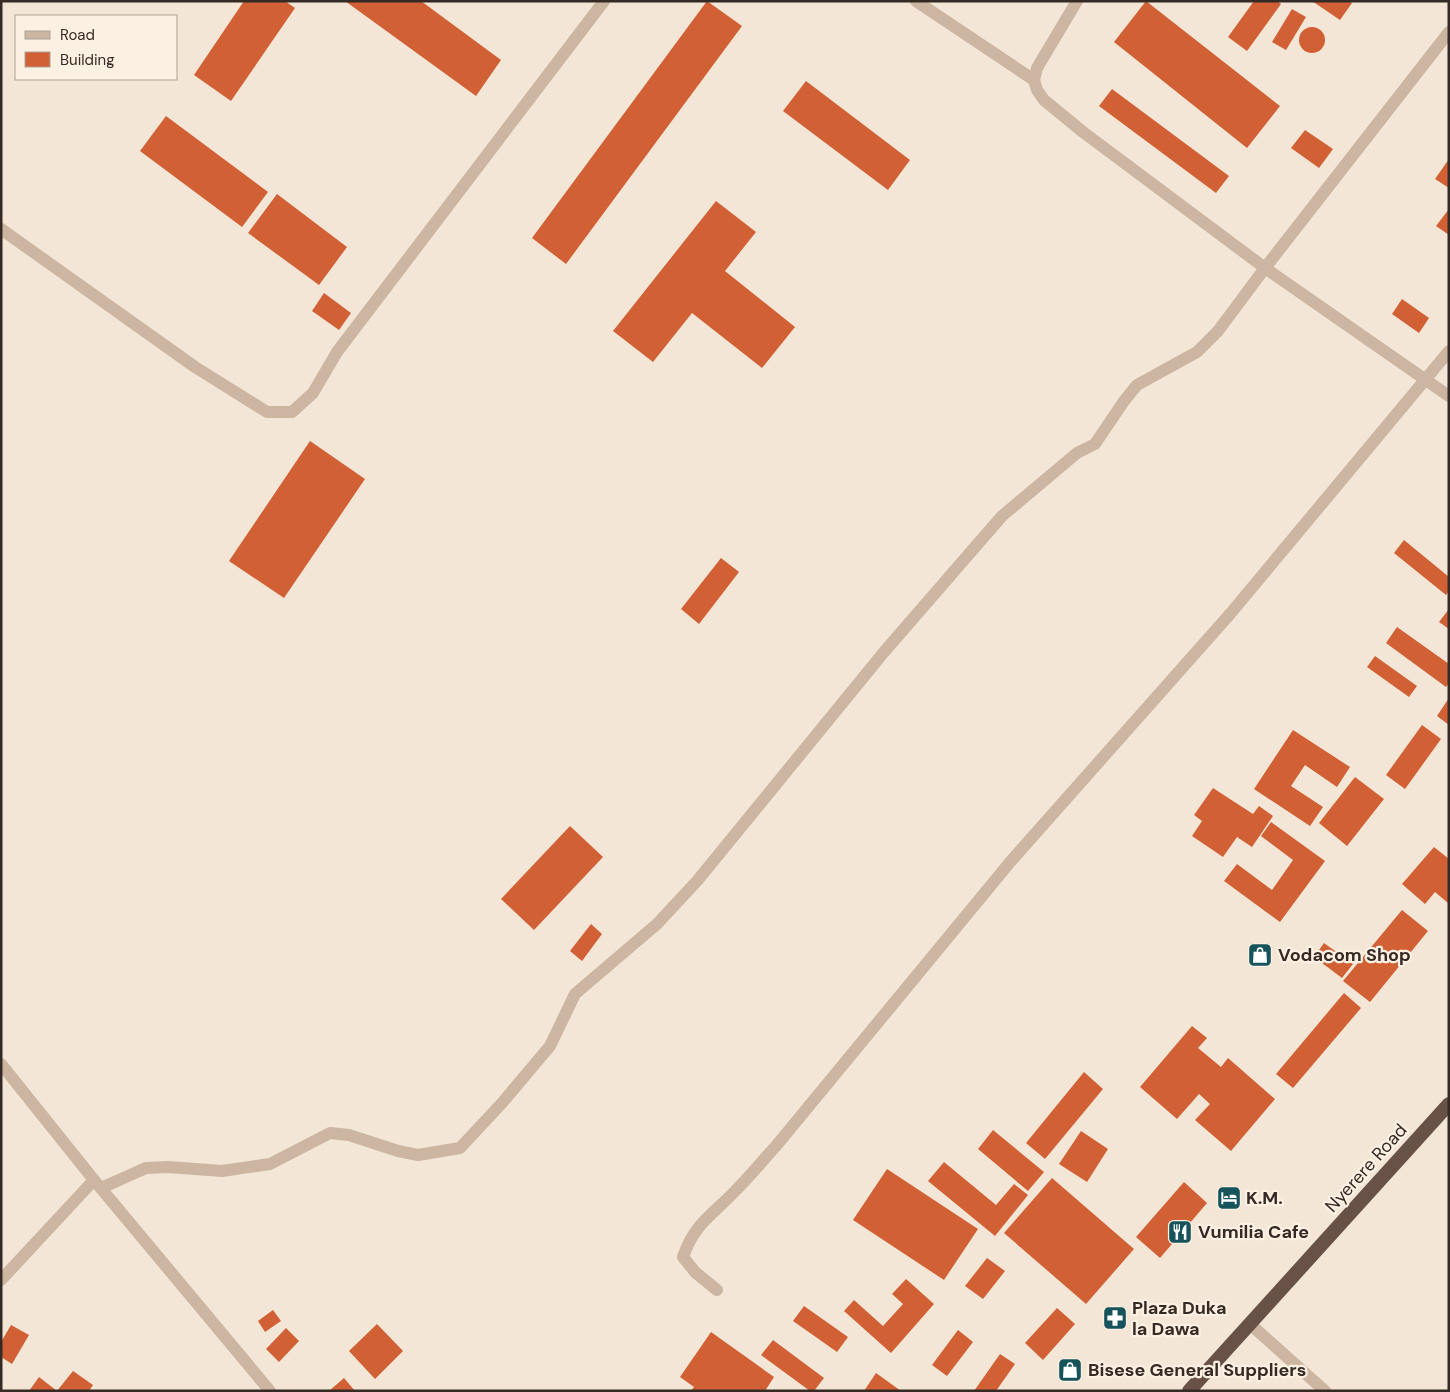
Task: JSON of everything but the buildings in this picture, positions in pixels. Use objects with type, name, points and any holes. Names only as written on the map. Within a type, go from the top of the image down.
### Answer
[{"type":"highway","name":"Nyerere Road","points":[[1189,1391],[1449,1104]]},
{"type":"street","points":[[1,229],[195,367],[267,412],[292,412],[313,393],[337,352],[604,1]]},
{"type":"street","points":[[916,1],[1034,80]]},
{"type":"street","points":[[1077,1],[1043,55],[1034,80],[1037,90],[1044,100],[1083,132],[1265,268],[1449,396]]},
{"type":"street","points":[[1,1280],[98,1184],[146,1168],[168,1167],[222,1171],[270,1164],[330,1133],[349,1135],[398,1151],[418,1154],[460,1148],[502,1103],[550,1046],[574,994],[657,924],[697,881],[884,652],[1002,516],[1077,453],[1095,444],[1137,385],[1197,352],[1230,316],[1265,268],[1449,32]]},
{"type":"street","points":[[717,1290],[694,1272],[683,1257],[688,1243],[699,1225],[736,1190],[776,1146],[1011,861],[1230,614],[1449,351]]},
{"type":"street","points":[[1,1064],[270,1391]]},
{"type":"street","points":[[1250,1324],[1325,1391]]},
{"type":"place","name":"Vodacom Shop","points":[[1260,955]]},
{"type":"place","name":"K.M.","points":[[1229,1198]]},
{"type":"place","name":"Vumilia Cafe","points":[[1180,1232]]},
{"type":"place","name":"Plaza Duka la Dawa","points":[[1115,1318]]},
{"type":"place","name":"Bisese General Suppliers","points":[[1070,1370]]}]
